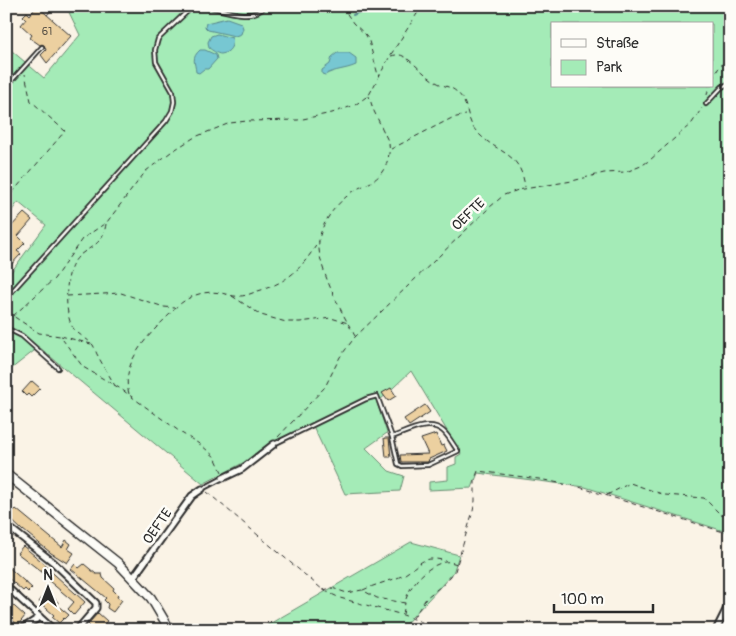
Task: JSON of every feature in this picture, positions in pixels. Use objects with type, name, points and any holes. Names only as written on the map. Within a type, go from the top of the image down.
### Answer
[{"type":"main road","points":[[6,474],[118,563],[151,598],[170,630]]},
{"type":"street","name":"OEFTE","points":[[223,478],[242,469],[274,444]]},
{"type":"street","name":"OEFTE","points":[[133,578],[192,496],[202,489]]},
{"type":"street","points":[[6,525],[53,562],[96,603],[96,608],[77,630]]},
{"type":"street","points":[[6,586],[54,630]]},
{"type":"street","points":[[716,630],[730,602]]},
{"type":"street","points":[[20,630],[40,617]]},
{"type":"lane","points":[[6,298],[166,121],[174,102],[173,92],[156,62],[155,50],[158,39],[192,6]]},
{"type":"lane","points":[[207,6],[243,14],[256,14],[266,6]]},
{"type":"lane","points":[[6,87],[42,47]]},
{"type":"lane","points":[[706,104],[722,87],[730,83]]},
{"type":"lane","points":[[6,212],[6,217]]},
{"type":"lane","points":[[6,328],[22,336],[58,368]]},
{"type":"lane","name":"OEFTE","points":[[274,444],[366,399],[376,396],[392,437]]},
{"type":"lane","points":[[432,426],[443,430],[458,451],[428,465],[402,466],[398,464],[392,437],[421,427],[432,426]]},
{"type":"lane","name":"OEFTE","points":[[202,489],[223,478]]},
{"type":"path","points":[[42,6],[49,13]]},
{"type":"path","points":[[47,15],[55,6]]},
{"type":"path","points":[[342,6],[353,23],[366,35],[378,76]]},
{"type":"path","points":[[6,317],[13,316],[54,279],[82,239],[106,222],[146,171],[195,137],[238,122],[286,122],[332,113],[355,105],[369,95],[378,76],[422,6]]},
{"type":"path","points":[[714,77],[730,55]]},
{"type":"path","points":[[390,56],[402,56],[438,84],[458,92],[466,105],[470,125],[478,134],[513,158],[524,174],[526,188]]},
{"type":"path","points":[[6,200],[65,131],[31,101],[24,68]]},
{"type":"path","points":[[130,395],[127,387],[133,359],[152,332],[175,308],[183,301],[203,292],[246,296],[277,285],[307,260],[319,240],[323,228],[341,202],[357,189],[375,180],[382,173],[390,149],[389,143],[373,109],[369,95]]},
{"type":"path","name":"OEFTE","points":[[274,444],[278,437],[325,387],[340,357],[356,337],[490,207],[504,196],[526,188],[572,181],[604,173],[626,172],[641,166],[692,123],[706,104]]},
{"type":"path","points":[[390,149],[452,118],[468,115]]},
{"type":"path","points":[[106,222],[98,244],[85,252],[73,264],[67,286],[68,315],[71,326],[92,344],[116,387]]},
{"type":"path","points":[[319,240],[320,259],[334,296],[356,337]]},
{"type":"path","points":[[67,296],[121,293],[164,307],[175,308]]},
{"type":"path","points":[[231,296],[261,315],[286,322],[332,318],[348,323]]},
{"type":"path","points":[[13,316],[39,333],[92,344]]},
{"type":"path","points":[[60,336],[83,367],[130,395],[207,449],[220,465],[223,478]]},
{"type":"path","points":[[413,618],[426,597],[441,587],[451,577],[457,564],[473,511],[475,479],[478,471],[559,483],[606,495],[730,534]]},
{"type":"path","points":[[606,495],[630,483],[665,495],[704,498],[721,515],[730,517]]},
{"type":"path","points":[[202,489],[323,590],[349,600],[403,614],[443,630]]},
{"type":"path","points":[[323,590],[332,588],[347,593],[362,590],[399,577],[415,565],[429,558],[457,564]]},
{"type":"path","points":[[403,614],[414,582],[435,566],[447,561]]},
{"type":"path","points":[[362,590],[377,598],[405,604]]},
{"type":"green space","points":[[66,6],[730,6],[730,533],[585,487],[478,473],[472,488],[429,490],[429,482],[448,480],[448,467],[456,464],[456,457],[461,454],[411,371],[377,403],[387,433],[366,448],[389,471],[404,476],[400,491],[345,494],[313,426],[203,484],[39,347],[6,373],[6,279],[46,225],[18,202],[11,212],[6,208],[6,46],[44,78],[80,35]]},
{"type":"green space","points":[[411,542],[459,555],[453,573],[400,630],[259,630]]},
{"type":"water","points":[[227,18],[241,23],[243,28],[241,34],[235,36],[208,30],[205,27],[206,23]]},
{"type":"water","points":[[217,34],[232,38],[231,48],[227,52],[221,54],[209,48],[208,42],[211,36]]},
{"type":"water","points":[[200,50],[216,55],[217,59],[208,69],[204,69],[199,73],[196,72],[194,60],[195,55]]},
{"type":"water","points":[[337,53],[349,53],[356,58],[356,65],[325,75],[322,74],[322,70],[330,64],[332,57]]},
{"type":"building","points":[[37,6],[71,36],[47,63],[41,55],[46,50],[44,45],[40,45],[30,38],[32,35],[21,25],[26,19],[23,16],[27,12],[30,15]]},
{"type":"building","points":[[24,213],[32,220],[18,236],[25,243],[17,251],[21,254],[6,270],[6,258],[9,256],[6,254],[6,232]]},
{"type":"building","points":[[32,381],[40,388],[31,397],[28,394],[26,396],[22,392]]},
{"type":"building","points":[[391,388],[396,396],[388,401],[382,393]]},
{"type":"building","points":[[425,405],[430,412],[409,426],[404,419]]},
{"type":"building","points":[[436,434],[441,446],[444,445],[447,451],[429,459],[428,462],[401,462],[400,455],[428,454],[421,439]]},
{"type":"building","points":[[384,438],[389,438],[391,457],[386,457]]},
{"type":"building","points":[[6,507],[12,512],[16,509],[62,547],[66,540],[71,544],[68,549],[74,553],[67,563],[23,531],[6,515]]},
{"type":"building","points":[[23,546],[85,602],[74,615],[68,609],[74,602],[49,581],[51,579],[17,553]]},
{"type":"building","points":[[75,564],[79,568],[84,564],[96,574],[102,574],[103,578],[114,588],[113,590],[118,595],[117,597],[122,600],[113,612],[107,608],[108,604],[104,600],[106,598],[71,569]]},
{"type":"building","points":[[6,565],[32,588],[28,592],[25,589],[23,591],[6,576]]},
{"type":"building","points":[[45,594],[51,599],[53,597],[58,602],[57,605],[69,615],[59,623],[52,617],[54,615],[39,602]]},
{"type":"building","points":[[6,599],[25,616],[18,625],[6,615]]},
{"type":"building","points":[[98,613],[107,621],[99,630],[94,630],[88,624]]},
{"type":"waterway","points":[[353,15],[371,6]]}]
